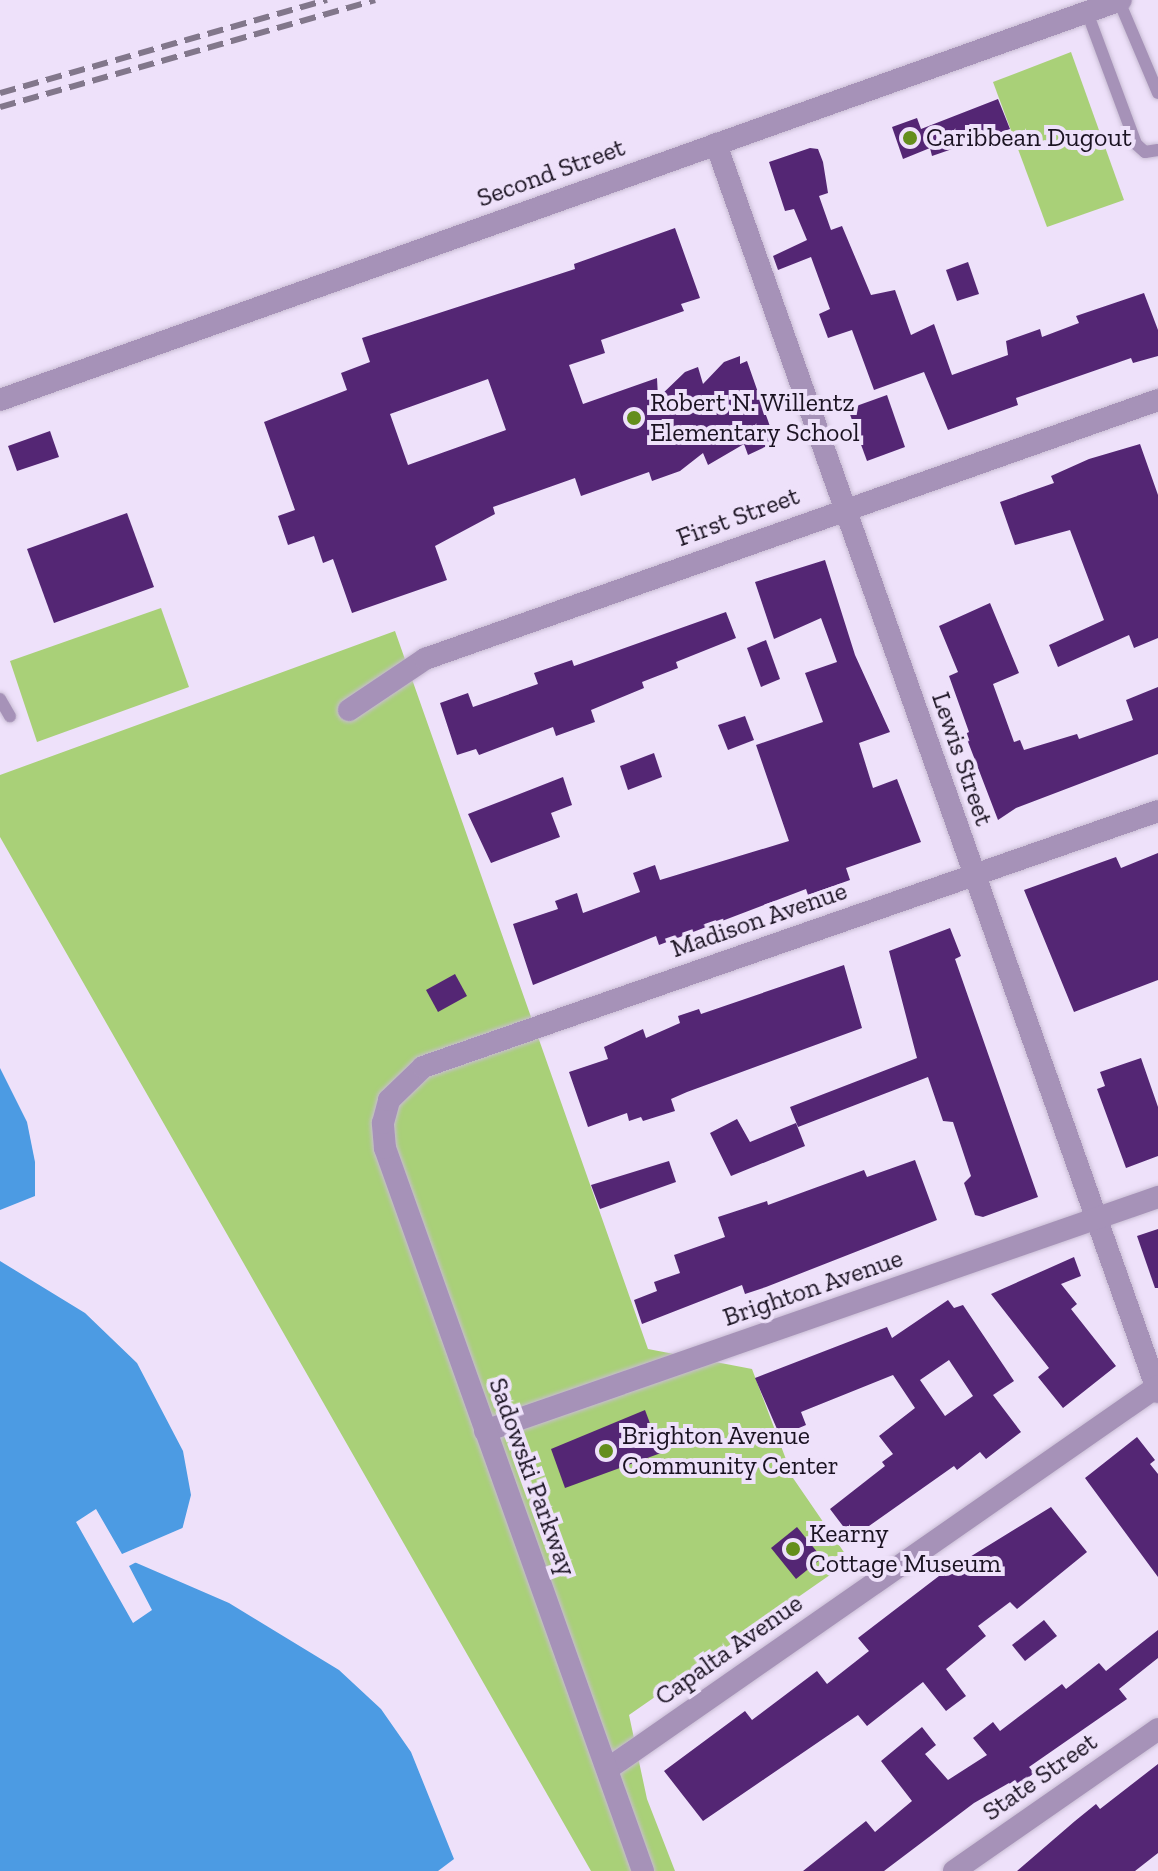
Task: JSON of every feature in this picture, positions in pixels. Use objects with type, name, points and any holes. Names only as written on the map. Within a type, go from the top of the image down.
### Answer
[{"type":"street","name":"Second Street","points":[[0,400],[1120,0]]},
{"type":"street","name":"Lewis Street","points":[[716,144],[1094,1220],[1157,1388]]},
{"type":"street","name":"First Street","points":[[349,710],[425,659],[1158,400]]},
{"type":"street","name":"Madison Avenue","points":[[389,1100],[423,1067],[1158,811]]},
{"type":"street","name":"Sadowski Parkway","points":[[389,1100],[383,1123],[385,1148],[609,1768],[643,1871]]},
{"type":"street","name":"Brighton Avenue","points":[[485,1431],[1158,1197]]},
{"type":"street","name":"Capalta Avenue","points":[[609,1768],[1157,1388]]},
{"type":"street","name":"State Street","points":[[954,1871],[1158,1729]]},
{"type":"lane","points":[[1120,0],[1158,93]]},
{"type":"lane","points":[[1087,12],[1136,144],[1145,152],[1158,150]]},
{"type":"lane","points":[[0,699],[10,716]]},
{"type":"green space","points":[[1071,52],[1124,200],[1047,227],[993,82]]},
{"type":"green space","points":[[161,608],[189,687],[37,742],[10,661]]},
{"type":"green space","points":[[395,631],[648,1349],[752,1369],[793,1478],[850,1561],[629,1715],[647,1799],[675,1871],[591,1871],[0,837],[0,775]]},
{"type":"water","points":[[0,1068],[27,1122],[35,1162],[35,1196],[0,1210]]},
{"type":"water","points":[[0,1261],[85,1313],[137,1363],[183,1451],[191,1495],[181,1534],[144,1550],[132,1561],[229,1603],[339,1670],[381,1709],[411,1752],[454,1859],[438,1871],[0,1871]]},
{"type":"pier","points":[[96,1509],[122,1554],[187,1526],[183,1537],[129,1566],[152,1610],[133,1623],[76,1522]]},
{"type":"building","points":[[998,99],[1010,129],[932,156],[930,148],[903,159],[892,127],[917,118],[921,129]]},
{"type":"building","points":[[810,148],[818,149],[823,162],[828,193],[819,196],[831,230],[842,226],[871,295],[895,290],[911,335],[934,324],[952,375],[1008,355],[1006,341],[1040,329],[1042,337],[1079,323],[1076,316],[1144,293],[1158,330],[1158,356],[1133,363],[1131,358],[1016,398],[1018,405],[948,430],[924,372],[874,390],[852,330],[828,338],[819,314],[830,309],[811,257],[778,270],[773,256],[807,240],[794,209],[785,211],[769,162]]},
{"type":"building","name":"Robert N. Willentz Elementary School","points":[[675,228],[700,298],[681,304],[684,311],[601,340],[605,353],[569,365],[583,404],[657,378],[658,398],[685,372],[698,367],[703,384],[724,362],[740,356],[740,364],[747,361],[773,435],[767,446],[748,455],[744,444],[708,465],[703,453],[680,471],[652,481],[649,472],[581,496],[575,478],[493,507],[495,514],[435,546],[447,580],[352,613],[333,559],[323,563],[314,536],[288,545],[278,516],[295,510],[264,422],[347,390],[341,373],[370,362],[362,338],[575,269],[574,264]],"holes":[[[488,379],[506,430],[408,465],[390,414]]]},
{"type":"building","points":[[968,262],[979,294],[957,301],[946,270]]},
{"type":"building","points":[[887,395],[905,447],[867,461],[848,409]]},
{"type":"building","points":[[50,431],[59,457],[17,471],[8,446]]},
{"type":"building","points":[[1140,444],[1158,495],[1158,638],[1134,648],[1129,635],[1058,667],[1049,645],[1104,620],[1070,530],[1015,545],[1000,502],[1054,483],[1051,476],[1089,459]]},
{"type":"building","points":[[127,513],[154,587],[54,623],[27,549]]},
{"type":"building","points":[[825,560],[855,655],[890,732],[859,743],[873,788],[897,779],[921,842],[846,868],[850,880],[808,895],[806,889],[659,945],[656,936],[533,985],[513,924],[558,909],[555,901],[577,893],[583,913],[640,892],[633,873],[655,865],[660,880],[789,841],[756,745],[823,722],[805,673],[837,662],[821,618],[774,639],[755,582]]},
{"type":"building","points":[[990,603],[1019,673],[993,684],[1014,742],[1020,740],[1024,750],[1077,734],[1079,739],[1133,720],[1126,700],[1158,687],[1158,754],[1016,808],[998,820],[965,734],[969,732],[949,676],[958,672],[939,626]]},
{"type":"building","points":[[726,612],[736,638],[676,662],[678,668],[642,682],[644,688],[591,710],[595,722],[556,736],[553,727],[479,755],[476,749],[457,755],[440,703],[468,693],[473,707],[538,684],[534,673],[572,660],[574,666]]},
{"type":"building","points":[[766,640],[780,679],[761,687],[747,648]]},
{"type":"building","points":[[745,716],[754,740],[728,750],[718,725]]},
{"type":"building","points":[[654,753],[662,777],[628,790],[620,766]]},
{"type":"building","points":[[563,777],[572,805],[551,813],[560,837],[491,863],[468,814]]},
{"type":"building","points":[[1158,853],[1158,980],[1074,1012],[1024,890],[1116,857],[1121,868]]},
{"type":"building","points":[[950,928],[961,956],[955,959],[1038,1197],[983,1217],[975,1215],[964,1183],[971,1176],[953,1122],[943,1121],[928,1077],[798,1127],[790,1107],[917,1058],[889,951]]},
{"type":"building","points":[[844,965],[862,1028],[671,1099],[675,1111],[643,1121],[641,1117],[629,1121],[627,1113],[588,1127],[569,1072],[608,1059],[604,1047],[643,1029],[646,1038],[680,1023],[678,1016],[699,1009],[701,1014]]},
{"type":"building","points":[[455,974],[467,996],[438,1012],[426,990]]},
{"type":"building","points":[[1141,1058],[1158,1107],[1158,1156],[1126,1168],[1097,1089],[1105,1086],[1100,1072]]},
{"type":"building","points":[[737,1119],[750,1142],[796,1123],[805,1146],[731,1176],[710,1133]]},
{"type":"building","points":[[915,1160],[937,1220],[766,1287],[745,1294],[742,1285],[642,1324],[634,1300],[657,1291],[654,1282],[680,1273],[674,1255],[725,1237],[718,1217],[767,1201],[768,1205],[864,1170],[867,1177]]},
{"type":"building","points":[[669,1161],[676,1182],[600,1209],[591,1185]]},
{"type":"building","points":[[1158,1229],[1158,1288],[1155,1288],[1137,1236]]},
{"type":"building","points":[[1074,1257],[1081,1276],[1061,1284],[1077,1304],[1071,1309],[1116,1366],[1063,1408],[1038,1377],[1049,1368],[991,1294]]},
{"type":"building","points":[[948,1300],[954,1308],[963,1305],[1014,1381],[993,1395],[1021,1432],[986,1459],[980,1452],[957,1470],[954,1466],[852,1538],[830,1509],[885,1466],[882,1462],[893,1454],[879,1436],[915,1408],[893,1375],[801,1412],[806,1425],[780,1436],[755,1378],[887,1327],[892,1338]],"holes":[[[949,1360],[973,1396],[945,1416],[920,1380]]]},
{"type":"building","name":"Brighton Avenue Community Center","points":[[645,1410],[661,1453],[565,1488],[551,1449]]},
{"type":"building","points":[[1137,1437],[1155,1460],[1150,1464],[1158,1474],[1158,1577],[1085,1478]]},
{"type":"building","points":[[1051,1507],[1087,1552],[1017,1609],[1010,1602],[978,1626],[986,1636],[946,1669],[966,1696],[946,1711],[923,1682],[867,1726],[858,1715],[703,1821],[664,1771],[745,1711],[752,1720],[817,1671],[827,1684],[869,1651],[858,1638],[939,1576]]},
{"type":"building","points":[[797,1527],[822,1558],[796,1579],[771,1548]]},
{"type":"building","points":[[1044,1620],[1057,1636],[1025,1661],[1012,1645]]},
{"type":"building","points":[[1158,1630],[1158,1658],[1119,1689],[1127,1699],[1029,1767],[1034,1773],[1014,1789],[1009,1783],[974,1803],[884,1871],[803,1871],[866,1821],[875,1832],[912,1801],[881,1761],[922,1727],[936,1745],[925,1754],[948,1780],[987,1755],[973,1738],[993,1722],[1000,1731],[1062,1684],[1066,1689],[1099,1663],[1106,1671]]},
{"type":"building","points":[[1158,1764],[1158,1853],[1135,1871],[1017,1871],[1096,1804],[1100,1809]]},
{"type":"railway","points":[[0,93],[327,0]]},
{"type":"railway","points":[[0,107],[375,0]]},
{"type":"place","name":"Caribbean Dugout","points":[[910,138]]},
{"type":"place","name":"Robert N. Willentz Elementary School","points":[[634,418]]},
{"type":"place","name":"Brighton Avenue Community Center","points":[[606,1451]]},
{"type":"place","name":"Kearny Cottage Museum","points":[[793,1549]]}]
